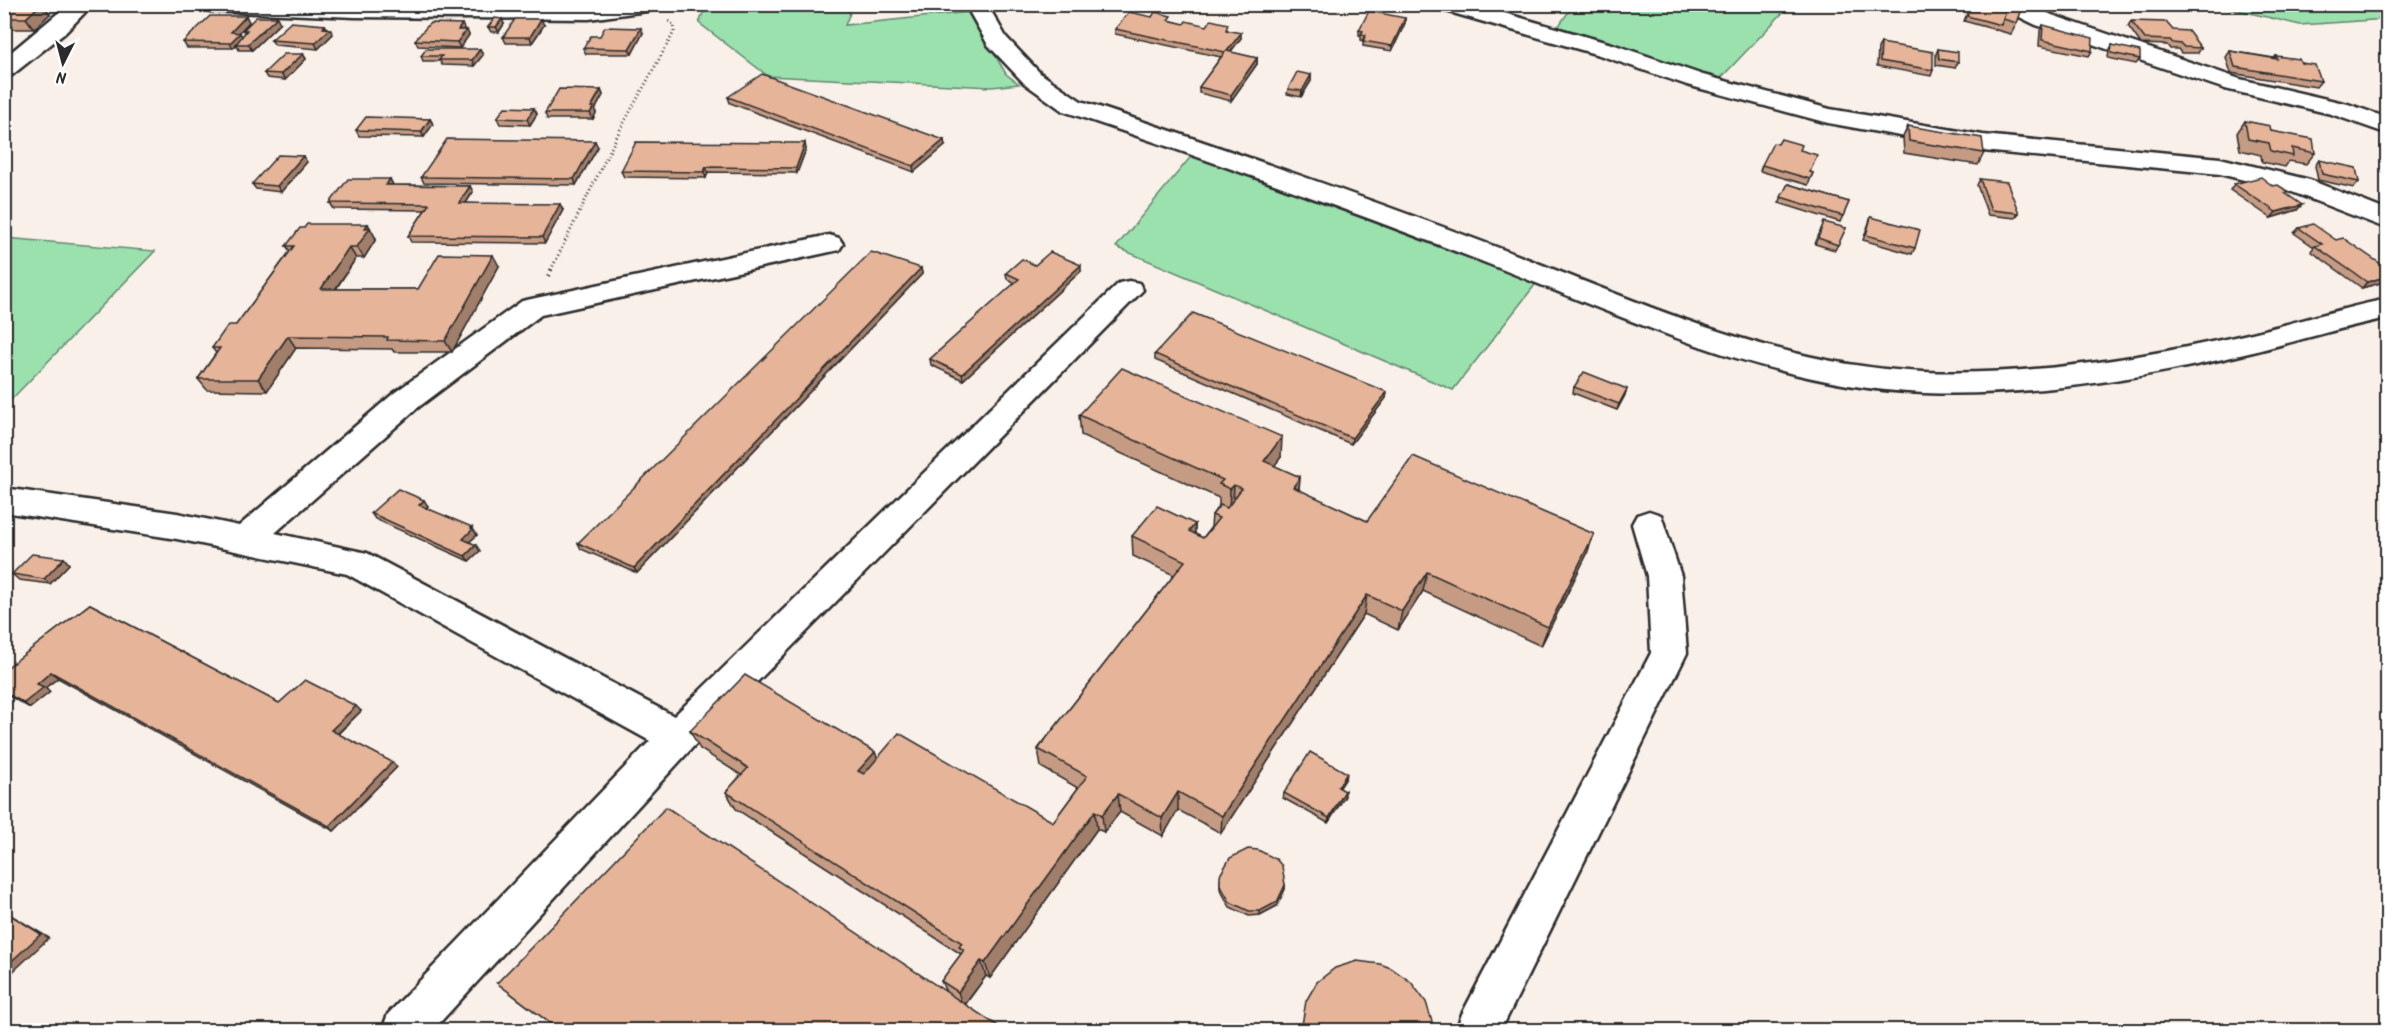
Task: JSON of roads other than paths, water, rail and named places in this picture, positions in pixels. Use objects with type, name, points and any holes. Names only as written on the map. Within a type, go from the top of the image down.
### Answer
[{"type":"street","points":[[4,70],[40,42],[82,4]]},
{"type":"street","points":[[211,4],[355,10],[589,12],[646,4]]},
{"type":"street","points":[[976,4],[996,40],[1032,78],[1072,106],[1363,206],[1708,338],[1753,352],[1870,378],[1923,382],[2036,378],[2235,347],[2388,308]]},
{"type":"street","points":[[1447,4],[1607,50],[1695,80],[1828,116],[1983,143],[2231,168],[2301,186],[2388,221]]},
{"type":"street","points":[[2011,4],[2044,20],[2233,84],[2339,109],[2388,127]]},
{"type":"street","points":[[4,55],[40,42]]},
{"type":"street","points":[[245,540],[405,401],[532,308],[829,244]]},
{"type":"street","points":[[404,1030],[678,737],[1129,290]]},
{"type":"street","points":[[4,500],[177,526],[355,562],[678,737]]},
{"type":"street","points":[[1478,1030],[1669,653],[1664,576],[1649,524]]}]
